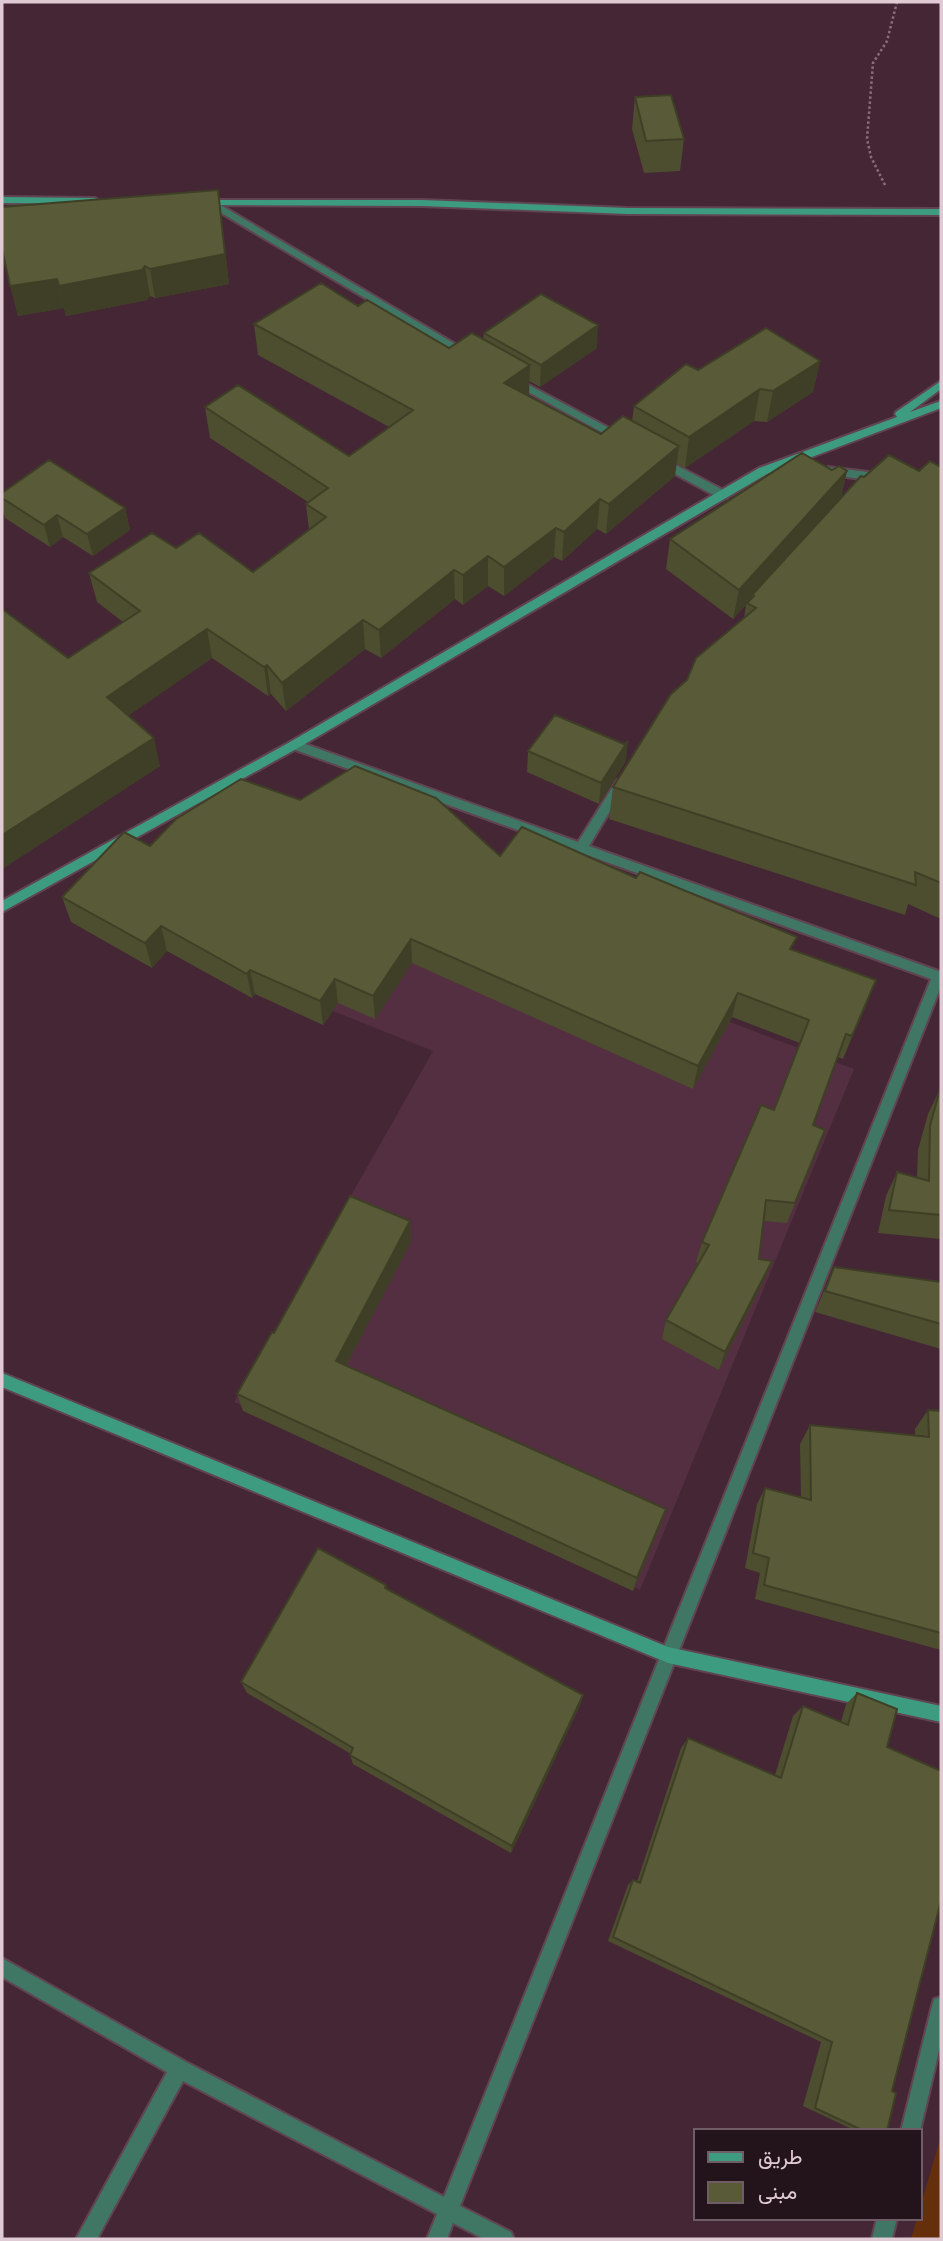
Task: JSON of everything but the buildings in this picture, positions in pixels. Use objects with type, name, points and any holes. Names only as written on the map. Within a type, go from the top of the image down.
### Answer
[{"type":"main road","points":[[2,200],[113,201]]},
{"type":"main road","points":[[195,202],[422,203],[627,211],[941,212]]},
{"type":"main road","points":[[892,421],[941,384]]},
{"type":"main road","points":[[2,907],[295,745],[775,465],[941,404]]},
{"type":"main road","points":[[2,1381],[668,1655],[941,1714]]},
{"type":"street","points":[[208,202],[476,359]]},
{"type":"street","points":[[500,372],[629,443]]},
{"type":"street","points":[[652,456],[723,495]]},
{"type":"street","points":[[775,465],[900,480]]},
{"type":"street","points":[[863,487],[872,477]]},
{"type":"street","points":[[295,745],[940,977],[437,2239]]},
{"type":"street","points":[[580,846],[632,766]]},
{"type":"street","points":[[2,1967],[179,2069],[504,2239]]},
{"type":"street","points":[[910,2129],[941,2006]]},
{"type":"street","points":[[86,2239],[179,2069]]},
{"type":"street","points":[[882,2239],[887,2220]]},
{"type":"path","points":[[897,2],[887,41],[873,63],[867,139],[871,157],[898,211]]},
{"type":"shaded area","points":[[217,828],[854,1069],[640,1590],[234,1402],[433,1051],[71,906]]},
{"type":"shaded area","points":[[941,2136],[941,2239],[911,2239],[916,2220],[922,2220],[922,2201]]}]
